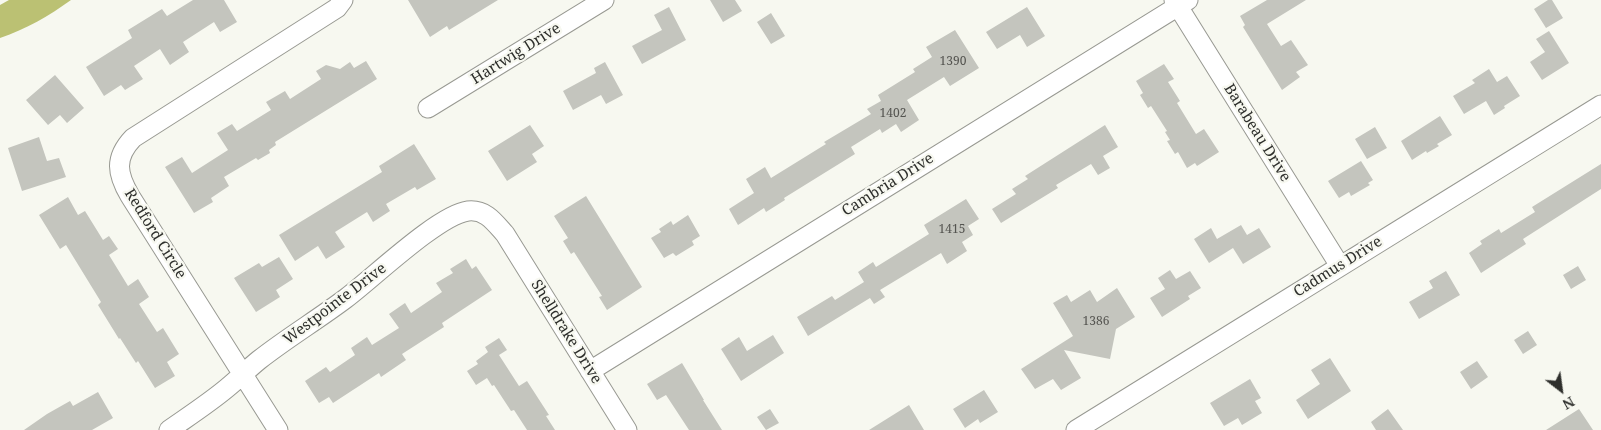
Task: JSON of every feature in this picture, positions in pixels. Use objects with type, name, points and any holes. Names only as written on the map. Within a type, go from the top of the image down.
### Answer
[{"type":"street","name":"Hartwig Drive","points":[[428,108],[604,0]]},
{"type":"street","name":"Barabeau Drive","points":[[1180,2],[1340,266]]},
{"type":"street","name":"Cambria Drive","points":[[590,371],[1180,2]]},
{"type":"street","name":"Redford Circle","points":[[278,430],[125,186],[119,167],[124,147],[133,138],[340,4]]},
{"type":"street","name":"Cadmus Drive","points":[[1076,430],[1601,105]]},
{"type":"street","name":"Westpointe Drive","points":[[169,430],[204,406],[260,359],[347,298],[402,252],[453,217],[468,211],[480,212],[492,218],[505,234]]},
{"type":"street","name":"Shelldrake Drive","points":[[505,234],[627,430]]},
{"type":"shaded area","points":[[9,0],[71,0],[37,22],[0,38],[0,5]]},
{"type":"building","points":[[193,0],[224,0],[237,22],[220,32],[214,22],[183,42],[189,52],[170,65],[160,49],[134,66],[143,79],[125,90],[121,85],[104,96],[86,67],[132,38],[128,30],[162,9],[167,16]]},
{"type":"building","points":[[408,0],[498,0],[449,30],[447,26],[430,37]]},
{"type":"building","points":[[710,0],[735,0],[742,11],[723,22]]},
{"type":"building","points":[[1267,0],[1306,0],[1267,24],[1281,46],[1291,40],[1308,65],[1296,72],[1300,77],[1282,90],[1243,27],[1245,25],[1240,16]]},
{"type":"building","points":[[1548,0],[1552,0],[1563,18],[1546,28],[1534,9]]},
{"type":"building","points":[[669,7],[686,40],[642,64],[632,46],[662,30],[654,15]]},
{"type":"building","points":[[1027,7],[1045,36],[1027,47],[1020,35],[997,49],[986,32]]},
{"type":"building","points":[[771,13],[785,36],[771,44],[757,22]]},
{"type":"building","points":[[955,30],[979,68],[950,86],[944,77],[907,100],[919,120],[901,132],[896,124],[882,133],[880,129],[851,147],[855,154],[784,198],[785,200],[766,212],[764,208],[738,225],[729,209],[754,193],[746,179],[765,167],[771,178],[826,144],[824,142],[871,114],[867,109],[881,101],[878,95],[915,72],[913,69],[932,57],[926,47]]},
{"type":"building","points":[[1549,31],[1569,63],[1542,80],[1530,62],[1545,52],[1536,39]]},
{"type":"building","points":[[366,61],[377,79],[275,142],[276,145],[269,150],[270,153],[258,160],[256,158],[224,177],[229,186],[211,198],[213,202],[194,213],[165,167],[182,157],[192,173],[228,150],[217,133],[232,124],[237,131],[271,110],[266,102],[285,91],[290,99],[321,79],[316,71],[326,65],[340,69],[350,62],[354,68]]},
{"type":"building","points":[[605,62],[623,95],[606,104],[601,95],[573,110],[563,91],[596,73],[594,68]]},
{"type":"building","points":[[1164,64],[1174,79],[1168,82],[1180,101],[1177,103],[1196,134],[1204,129],[1219,152],[1197,166],[1195,163],[1187,168],[1178,152],[1175,154],[1167,141],[1170,140],[1165,132],[1167,131],[1151,106],[1148,108],[1140,95],[1143,93],[1136,81]]},
{"type":"building","points":[[1489,69],[1497,82],[1507,76],[1520,96],[1494,115],[1486,101],[1464,114],[1453,96],[1475,83],[1472,80]]},
{"type":"building","points":[[55,75],[84,108],[67,123],[60,115],[48,125],[26,100]]},
{"type":"building","points":[[1440,116],[1452,135],[1437,144],[1439,146],[1427,153],[1426,151],[1412,160],[1401,141]]},
{"type":"building","points":[[530,125],[544,146],[532,154],[537,162],[507,181],[488,151]]},
{"type":"building","points":[[1105,125],[1118,147],[1103,156],[1110,168],[1098,175],[1091,164],[1056,185],[1058,188],[1001,223],[992,209],[1016,194],[1012,189],[1028,179],[1025,176]]},
{"type":"building","points":[[1375,127],[1387,148],[1367,159],[1355,139]]},
{"type":"building","points":[[39,137],[47,161],[59,158],[66,177],[22,191],[8,148]]},
{"type":"building","points":[[414,144],[436,179],[417,190],[415,187],[386,204],[390,211],[373,222],[367,212],[335,232],[345,247],[326,259],[318,246],[295,261],[279,235],[382,172],[379,166]]},
{"type":"building","points":[[1361,161],[1373,180],[1368,183],[1370,185],[1351,196],[1349,192],[1339,198],[1328,181]]},
{"type":"building","points":[[1601,164],[1601,189],[1523,239],[1526,244],[1481,273],[1469,253],[1482,244],[1480,241],[1499,229],[1501,233],[1535,212],[1532,207]]},
{"type":"building","points":[[586,196],[642,287],[607,310],[599,297],[602,296],[574,252],[571,254],[563,241],[568,238],[554,216]]},
{"type":"building","points":[[68,197],[78,215],[85,211],[103,240],[109,236],[118,249],[109,255],[128,286],[138,279],[149,297],[139,304],[157,332],[163,328],[179,354],[167,362],[175,376],[155,388],[138,361],[136,363],[119,339],[98,305],[101,302],[66,245],[60,249],[39,215]]},
{"type":"building","points":[[966,199],[979,219],[968,226],[973,235],[962,242],[967,251],[947,264],[941,253],[880,290],[885,297],[874,304],[870,298],[808,336],[797,317],[832,296],[835,300],[864,282],[858,272],[873,262],[876,267],[929,234],[924,225]]},
{"type":"building","points":[[688,215],[700,236],[692,241],[694,245],[676,256],[673,253],[664,258],[651,238],[661,232],[659,229],[671,221],[673,225]]},
{"type":"building","points":[[1241,225],[1247,235],[1259,228],[1271,247],[1243,264],[1233,248],[1209,263],[1194,239],[1211,228],[1217,239]]},
{"type":"building","points":[[279,257],[293,279],[276,290],[280,297],[256,312],[234,278],[259,263],[262,267]]},
{"type":"building","points":[[466,259],[472,269],[476,266],[492,290],[442,323],[444,327],[402,354],[406,360],[381,377],[379,373],[333,403],[329,397],[319,403],[305,381],[326,367],[330,372],[355,355],[351,348],[367,337],[372,345],[399,328],[389,314],[405,303],[411,313],[442,292],[436,283],[453,273],[450,269]]},
{"type":"building","points":[[1578,266],[1586,280],[1571,289],[1563,275]]},
{"type":"building","points":[[1170,270],[1176,279],[1190,271],[1201,288],[1188,296],[1190,299],[1162,317],[1150,298],[1165,289],[1158,278]]},
{"type":"building","points":[[1446,271],[1460,295],[1419,319],[1409,302],[1433,288],[1429,281]]},
{"type":"building","points":[[1117,288],[1135,317],[1116,329],[1110,359],[1064,350],[1081,378],[1061,390],[1053,379],[1035,389],[1021,369],[1073,336],[1053,303],[1067,295],[1071,302],[1090,290],[1097,302]]},
{"type":"building","points":[[1528,331],[1537,345],[1523,354],[1514,340]]},
{"type":"building","points":[[773,335],[784,353],[741,381],[721,349],[739,337],[747,351]]},
{"type":"building","points":[[499,338],[507,350],[499,355],[519,386],[527,381],[549,415],[546,416],[555,430],[527,430],[514,410],[511,411],[494,385],[492,386],[487,378],[476,385],[467,371],[478,364],[476,361],[488,352],[485,347]]},
{"type":"building","points":[[1330,358],[1351,391],[1308,419],[1296,400],[1320,384],[1311,370]]},
{"type":"building","points":[[1477,361],[1488,377],[1471,389],[1460,372]]},
{"type":"building","points":[[682,363],[722,430],[689,430],[666,395],[657,400],[647,384]]},
{"type":"building","points":[[1250,379],[1261,398],[1255,401],[1262,413],[1242,425],[1238,418],[1224,426],[1210,403]]},
{"type":"building","points":[[984,390],[998,412],[980,423],[978,419],[965,428],[953,409]]},
{"type":"building","points":[[98,392],[113,418],[92,430],[24,430],[70,401],[73,406]]},
{"type":"building","points":[[909,405],[924,430],[869,430]]},
{"type":"building","points":[[770,409],[779,423],[766,430],[757,417]]},
{"type":"building","points":[[1388,409],[1403,430],[1376,430],[1371,422]]},
{"type":"building","points":[[1579,409],[1593,430],[1546,430]]}]
